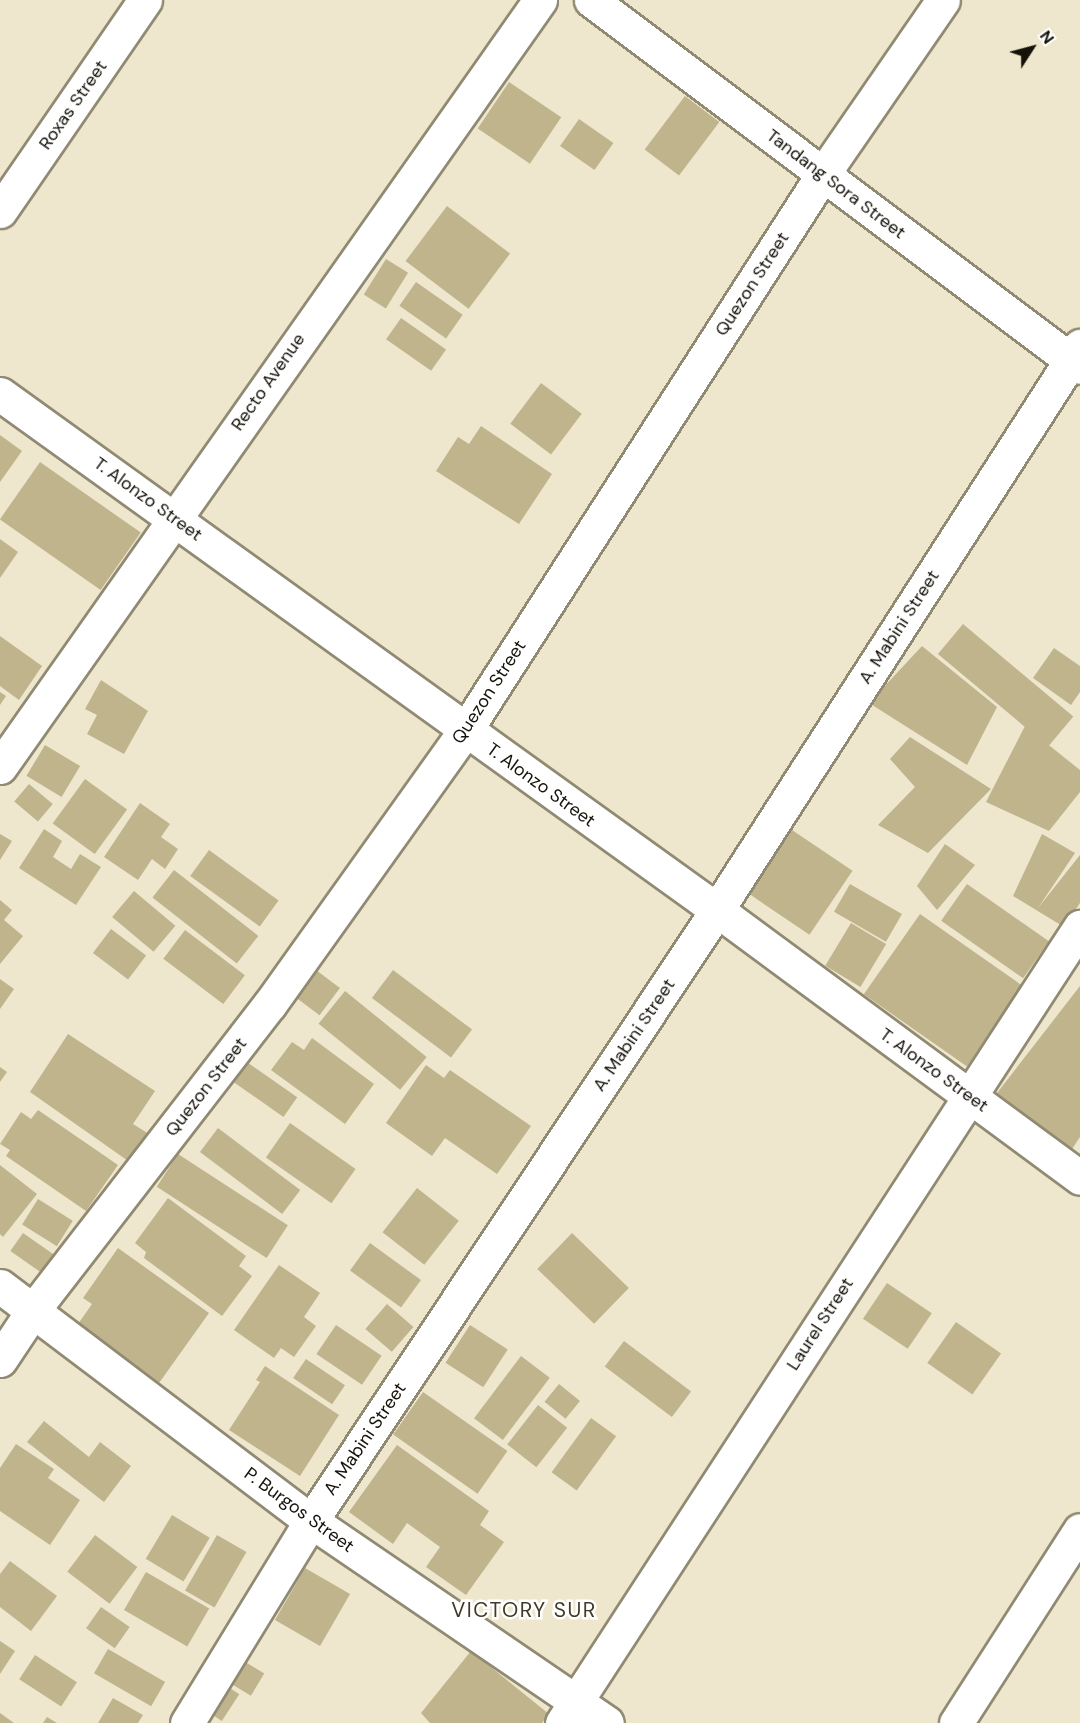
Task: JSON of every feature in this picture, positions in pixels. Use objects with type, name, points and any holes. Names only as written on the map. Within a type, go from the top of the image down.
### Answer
[{"type":"street","name":"Roxas Street","points":[[0,211],[145,0]]},
{"type":"street","name":"Recto Avenue","points":[[0,767],[172,517],[540,0]]},
{"type":"street","name":"Tandang Sora Street","points":[[591,0],[823,174],[1077,358]]},
{"type":"street","name":"Quezon Street","points":[[0,1360],[33,1309],[270,1004],[465,730],[823,174],[943,0]]},
{"type":"street","name":"A. Mabini Street","points":[[187,1723],[311,1521],[717,910],[1077,358]]},
{"type":"street","name":"T. Alonzo Street","points":[[0,394],[717,910],[1080,1178]]},
{"type":"street","name":"Laurel Street","points":[[569,1712],[968,1095],[1080,927]]},
{"type":"street","name":"P. Burgos Street","points":[[0,1286],[569,1712],[607,1723]]},
{"type":"street","points":[[956,1723],[1080,1530]]},
{"type":"building","points":[[509,82],[561,117],[530,164],[478,128]]},
{"type":"building","points":[[685,96],[719,122],[679,175],[645,150]]},
{"type":"building","points":[[579,119],[613,143],[594,170],[560,146]]},
{"type":"building","points":[[447,206],[510,254],[469,309],[405,261]]},
{"type":"building","points":[[386,259],[408,273],[386,308],[364,295]]},
{"type":"building","points":[[416,282],[463,315],[446,338],[399,306]]},
{"type":"building","points":[[401,318],[446,350],[431,371],[386,339]]},
{"type":"building","points":[[541,383],[582,414],[551,454],[510,424]]},
{"type":"building","points":[[481,426],[552,474],[519,524],[436,471],[458,437],[469,444]]},
{"type":"building","points":[[0,435],[22,451],[0,482]]},
{"type":"building","points":[[40,462],[141,533],[101,590],[0,519]]},
{"type":"building","points":[[0,539],[18,552],[0,578]]},
{"type":"building","points":[[963,624],[1073,717],[1048,746],[938,654]]},
{"type":"building","points":[[0,636],[42,666],[19,700],[0,686]]},
{"type":"building","points":[[922,646],[997,707],[967,765],[869,703]]},
{"type":"building","points":[[1054,648],[1080,666],[1080,692],[1071,705],[1033,678]]},
{"type":"building","points":[[101,680],[148,711],[124,754],[87,734],[97,715],[85,709]]},
{"type":"building","points":[[0,692],[6,696],[0,705]]},
{"type":"building","points":[[1025,726],[1080,770],[1080,792],[1049,831],[986,802]]},
{"type":"building","points":[[910,737],[991,789],[928,853],[878,825],[915,787],[890,759]]},
{"type":"building","points":[[45,745],[80,766],[62,797],[26,776]]},
{"type":"building","points":[[85,779],[127,810],[95,854],[53,823]]},
{"type":"building","points":[[29,784],[53,804],[38,822],[14,802]]},
{"type":"building","points":[[140,803],[170,824],[161,837],[178,849],[165,869],[152,859],[138,880],[104,857]]},
{"type":"building","points":[[44,829],[62,841],[53,857],[71,869],[80,854],[101,867],[76,905],[19,868]]},
{"type":"building","points":[[792,830],[853,871],[809,935],[749,894]]},
{"type":"building","points":[[0,834],[12,841],[0,860]]},
{"type":"building","points":[[1042,834],[1075,853],[1038,908],[1080,855],[1080,903],[1064,927],[1013,896]]},
{"type":"building","points":[[945,844],[975,865],[937,910],[917,886]]},
{"type":"building","points":[[209,850],[279,901],[260,926],[190,876]]},
{"type":"building","points":[[174,870],[258,936],[237,963],[152,898]]},
{"type":"building","points":[[850,884],[902,914],[886,942],[834,912]]},
{"type":"building","points":[[967,884],[1049,941],[1023,978],[941,921]]},
{"type":"building","points":[[134,891],[175,926],[154,952],[112,917]]},
{"type":"building","points":[[0,900],[12,910],[4,920],[23,936],[0,964]]},
{"type":"building","points":[[920,914],[1023,986],[967,1067],[864,994]]},
{"type":"building","points":[[851,923],[886,944],[860,987],[825,966]]},
{"type":"building","points":[[111,929],[146,955],[128,979],[93,953]]},
{"type":"building","points":[[185,930],[245,975],[223,1004],[163,959]]},
{"type":"building","points":[[312,967],[340,988],[319,1015],[292,994]]},
{"type":"building","points":[[393,970],[472,1030],[451,1058],[372,998]]},
{"type":"building","points":[[0,979],[14,989],[0,1009]]},
{"type":"building","points":[[1080,986],[1080,1137],[1072,1149],[997,1093]]},
{"type":"building","points":[[345,991],[427,1057],[400,1090],[319,1024]]},
{"type":"building","points":[[68,1034],[155,1091],[133,1124],[149,1134],[131,1163],[30,1092]]},
{"type":"building","points":[[312,1038],[374,1084],[345,1124],[271,1070],[292,1042],[304,1050]]},
{"type":"building","points":[[244,1060],[297,1097],[283,1117],[230,1080]]},
{"type":"building","points":[[426,1065],[444,1078],[450,1070],[531,1126],[497,1174],[445,1138],[432,1156],[386,1123]]},
{"type":"building","points":[[0,1067],[7,1072],[0,1082]]},
{"type":"building","points":[[38,1110],[118,1165],[86,1211],[6,1156],[10,1150],[0,1144],[21,1112],[31,1119]]},
{"type":"building","points":[[290,1123],[356,1169],[331,1203],[266,1157]]},
{"type":"building","points":[[218,1128],[300,1190],[282,1214],[200,1152]]},
{"type":"building","points":[[178,1154],[288,1225],[267,1258],[157,1187]]},
{"type":"building","points":[[0,1165],[37,1194],[3,1237],[0,1234]]},
{"type":"building","points":[[417,1188],[459,1221],[424,1265],[383,1232]]},
{"type":"building","points":[[168,1198],[246,1256],[239,1266],[252,1276],[222,1316],[144,1258],[146,1252],[135,1243]]},
{"type":"building","points":[[38,1199],[73,1221],[57,1246],[22,1224]]},
{"type":"building","points":[[23,1233],[54,1255],[42,1273],[10,1251]]},
{"type":"building","points":[[572,1233],[629,1288],[594,1324],[537,1269]]},
{"type":"building","points":[[370,1243],[421,1280],[401,1308],[350,1271]]},
{"type":"building","points":[[118,1248],[209,1313],[159,1383],[78,1324],[92,1304],[83,1298]]},
{"type":"building","points":[[279,1265],[320,1293],[304,1317],[316,1326],[294,1357],[281,1348],[274,1358],[234,1330]]},
{"type":"building","points":[[887,1283],[932,1313],[908,1349],[863,1319]]},
{"type":"building","points":[[387,1304],[413,1327],[392,1352],[365,1329]]},
{"type":"building","points":[[956,1322],[1001,1354],[972,1395],[927,1363]]},
{"type":"building","points":[[336,1325],[382,1356],[362,1385],[316,1354]]},
{"type":"building","points":[[470,1325],[508,1350],[483,1387],[445,1363]]},
{"type":"building","points":[[624,1341],[691,1392],[672,1417],[605,1367]]},
{"type":"building","points":[[521,1356],[550,1378],[503,1440],[474,1418]]},
{"type":"building","points":[[306,1359],[345,1385],[332,1404],[293,1378]]},
{"type":"building","points":[[265,1366],[339,1415],[300,1476],[229,1430],[260,1382],[256,1380]]},
{"type":"building","points":[[559,1384],[580,1401],[566,1419],[545,1402]]},
{"type":"building","points":[[423,1392],[507,1451],[478,1494],[393,1435]]},
{"type":"building","points":[[538,1405],[567,1428],[536,1467],[507,1444]]},
{"type":"building","points":[[591,1418],[616,1436],[577,1490],[552,1472]]},
{"type":"building","points":[[44,1421],[89,1457],[100,1442],[131,1466],[104,1502],[27,1442]]},
{"type":"building","points":[[16,1444],[54,1469],[48,1478],[80,1500],[50,1545],[0,1511],[0,1468]]},
{"type":"building","points":[[397,1445],[489,1511],[480,1525],[504,1542],[466,1595],[426,1567],[440,1547],[407,1523],[393,1544],[349,1512]]},
{"type":"building","points":[[172,1515],[210,1538],[183,1581],[146,1559]]},
{"type":"building","points":[[95,1535],[137,1567],[110,1604],[67,1572]]},
{"type":"building","points":[[217,1535],[246,1552],[214,1607],[185,1590]]},
{"type":"building","points":[[10,1561],[57,1596],[31,1631],[0,1607],[0,1574]]},
{"type":"building","points":[[305,1568],[350,1594],[320,1646],[275,1620]]},
{"type":"building","points":[[146,1572],[209,1608],[187,1647],[124,1610]]},
{"type":"building","points":[[101,1607],[130,1627],[115,1648],[86,1628]]},
{"type":"building","points":[[0,1641],[15,1651],[0,1674]]},
{"type":"building","points":[[108,1649],[165,1682],[151,1706],[94,1673]]},
{"type":"building","points":[[471,1651],[549,1714],[542,1723],[430,1723],[421,1713]]},
{"type":"building","points":[[35,1655],[77,1682],[61,1707],[19,1679]]},
{"type":"building","points":[[242,1660],[264,1673],[251,1696],[229,1682]]},
{"type":"building","points":[[225,1685],[239,1694],[222,1721],[208,1712]]},
{"type":"building","points":[[113,1698],[143,1715],[138,1723],[98,1723]]},
{"type":"building","points":[[0,1713],[14,1723],[0,1723]]},
{"type":"building","points":[[47,1717],[57,1723],[43,1723]]},
{"type":"district","name":"VICTORY SUR","points":[[524,1610]]}]
